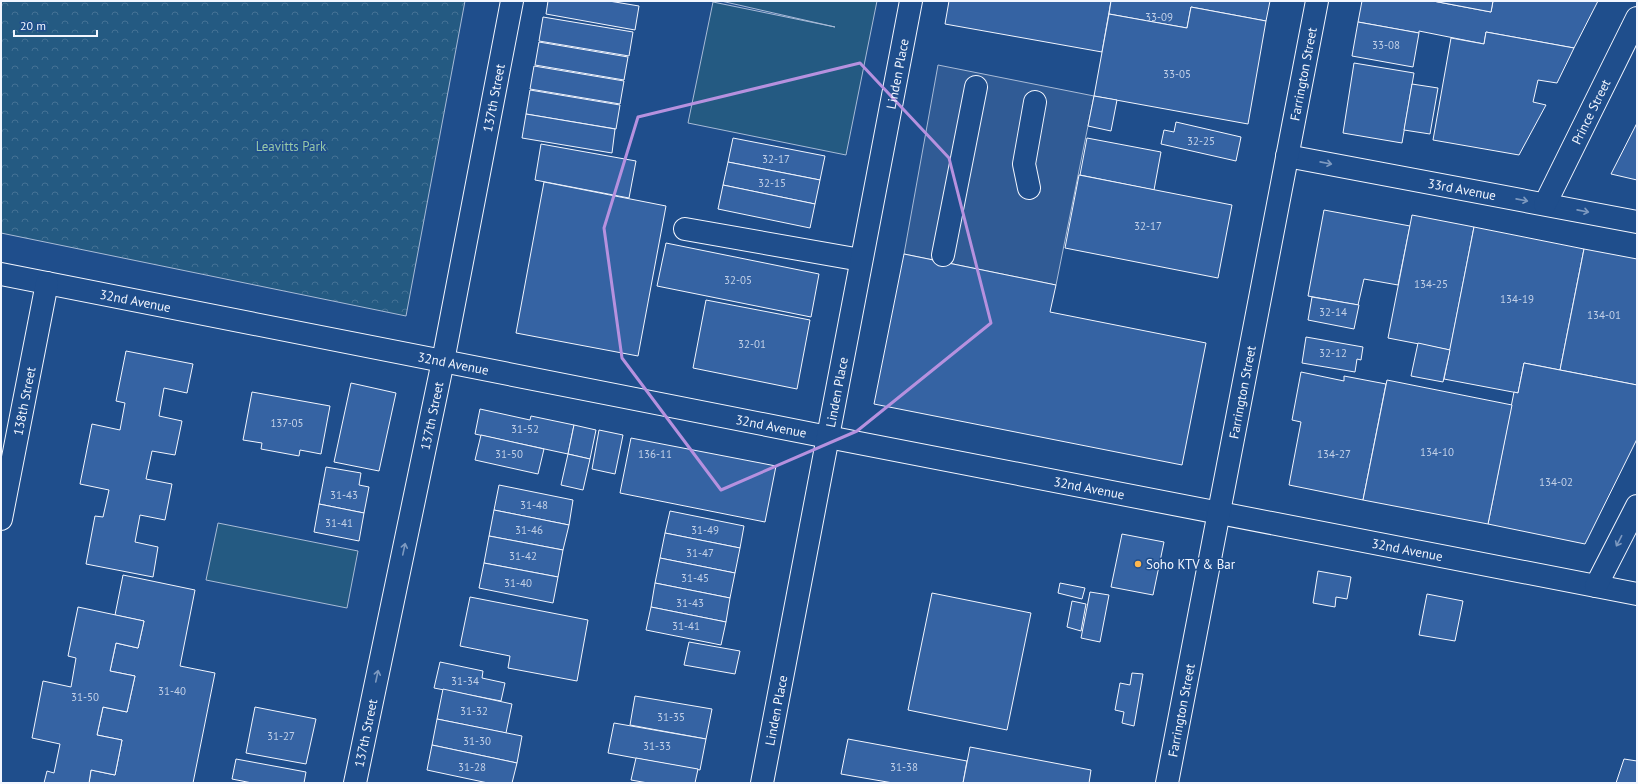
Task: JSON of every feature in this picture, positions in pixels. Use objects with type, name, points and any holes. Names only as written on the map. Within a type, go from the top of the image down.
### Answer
[{"type":"street","name":"137th Street","points":[[355,783],[443,361],[512,1]]},
{"type":"street","name":"Linden Place","points":[[762,783],[911,1]]},
{"type":"street","name":"Farrington Street","points":[[1167,783],[1317,1]]},
{"type":"street","name":"Prince Street","points":[[1545,204],[1637,18]]},
{"type":"street","points":[[943,255],[976,87]]},
{"type":"street","points":[[1030,188],[1024,164],[1035,102]]},
{"type":"street","name":"33rd Avenue","points":[[1288,156],[1637,222]]},
{"type":"street","points":[[684,229],[861,260]]},
{"type":"street","name":"32nd Avenue","points":[[1,274],[828,437],[1637,594]]},
{"type":"street","name":"138th Street","points":[[1,519],[47,283]]},
{"type":"street","points":[[1596,586],[1637,506]]},
{"type":"highlighted area","points":[[860,63],[949,158],[991,323],[857,431],[721,490],[622,358],[604,228],[638,117]]},
{"type":"green space","name":"Leavitts Park","points":[[1,1],[465,1],[406,316],[1,233]]},
{"type":"green space","points":[[721,1],[877,1],[846,155],[688,123],[713,2],[835,27]]},
{"type":"green space","points":[[218,523],[358,551],[347,608],[206,580]]},
{"type":"shaded area","points":[[938,65],[1094,96],[1056,285],[904,254]]},
{"type":"building","points":[[548,1],[609,1],[639,6],[635,30],[546,14]]},
{"type":"building","points":[[949,1],[1111,1],[1102,52],[945,24]]},
{"type":"building","points":[[1111,1],[1270,1],[1266,21],[1191,7],[1187,28],[1109,14]]},
{"type":"building","points":[[1362,1],[1433,1],[1491,12],[1493,1],[1598,1],[1574,48],[1486,32],[1484,44],[1419,31],[1419,33],[1358,22]]},
{"type":"building","points":[[1433,1],[1493,1],[1491,12]]},
{"type":"building","points":[[1191,7],[1266,21],[1248,124],[1094,96],[1109,14],[1187,28]]},
{"type":"building","points":[[543,17],[633,32],[629,56],[539,41]]},
{"type":"building","points":[[1358,22],[1419,33],[1413,67],[1352,56]]},
{"type":"building","points":[[1486,32],[1574,48],[1557,83],[1538,80],[1533,102],[1546,105],[1519,155],[1433,140],[1451,38],[1484,44]]},
{"type":"building","points":[[539,42],[628,57],[624,80],[535,65]]},
{"type":"building","points":[[1354,63],[1414,73],[1402,143],[1343,133]]},
{"type":"building","points":[[534,66],[624,81],[620,104],[530,89]]},
{"type":"building","points":[[1412,84],[1438,88],[1430,134],[1404,130]]},
{"type":"building","points":[[530,90],[620,105],[616,129],[526,114]]},
{"type":"building","points":[[1094,96],[1117,100],[1111,131],[1088,126]]},
{"type":"building","points":[[526,114],[615,129],[612,153],[522,138]]},
{"type":"building","points":[[1176,122],[1241,137],[1236,161],[1161,144],[1164,130],[1174,132]]},
{"type":"building","points":[[1637,123],[1637,180],[1611,174]]},
{"type":"building","points":[[733,138],[825,156],[820,180],[728,162]]},
{"type":"building","points":[[1087,138],[1161,152],[1154,190],[1080,175]]},
{"type":"building","points":[[541,144],[636,161],[629,198],[535,180]]},
{"type":"building","points":[[728,162],[820,180],[815,204],[723,185]]},
{"type":"building","points":[[1079,175],[1232,205],[1218,278],[1065,248]]},
{"type":"building","points":[[544,182],[666,206],[638,356],[516,333]]},
{"type":"building","points":[[723,185],[815,204],[810,228],[718,209]]},
{"type":"building","points":[[1324,210],[1410,226],[1398,285],[1364,279],[1358,305],[1308,296]]},
{"type":"building","points":[[1412,215],[1474,227],[1450,350],[1388,338]]},
{"type":"building","points":[[1474,227],[1584,249],[1560,370],[1524,363],[1518,393],[1444,379]]},
{"type":"building","points":[[666,243],[819,274],[811,317],[657,286]]},
{"type":"building","points":[[1584,249],[1637,259],[1637,385],[1560,370]]},
{"type":"building","points":[[904,254],[1056,285],[1050,312],[1206,343],[1182,465],[874,404]]},
{"type":"building","points":[[1312,297],[1359,305],[1354,329],[1308,320]]},
{"type":"building","points":[[706,300],[810,320],[797,389],[693,368]]},
{"type":"building","points":[[1306,337],[1363,347],[1361,360],[1357,359],[1355,372],[1302,363]]},
{"type":"building","points":[[1418,343],[1450,350],[1443,382],[1411,376]]},
{"type":"building","points":[[126,351],[193,364],[187,393],[164,388],[159,416],[182,421],[175,455],[152,451],[146,479],[172,484],[165,520],[140,515],[135,542],[158,547],[153,577],[86,564],[95,516],[103,517],[109,490],[80,484],[92,424],[120,430],[125,403],[116,401]]},
{"type":"building","points":[[1524,363],[1637,385],[1637,439],[1585,544],[1488,524],[1514,392],[1518,393]]},
{"type":"building","points":[[1301,372],[1344,381],[1344,376],[1386,384],[1363,500],[1289,485],[1301,422],[1292,420]]},
{"type":"building","points":[[1387,380],[1512,405],[1488,524],[1363,500]]},
{"type":"building","points":[[351,383],[396,393],[379,471],[334,462]]},
{"type":"building","points":[[252,392],[330,406],[321,454],[300,450],[299,456],[261,449],[262,443],[243,440]]},
{"type":"building","points":[[480,409],[530,420],[531,416],[574,425],[568,454],[475,434]]},
{"type":"building","points":[[574,425],[596,430],[590,459],[568,454]]},
{"type":"building","points":[[599,430],[623,435],[615,474],[592,469]]},
{"type":"building","points":[[481,435],[544,449],[538,474],[475,460]]},
{"type":"building","points":[[631,438],[776,466],[765,522],[620,493]]},
{"type":"building","points":[[568,454],[590,459],[583,490],[561,485]]},
{"type":"building","points":[[326,467],[361,473],[359,485],[369,487],[364,513],[319,504]]},
{"type":"building","points":[[499,485],[573,500],[569,525],[494,510]]},
{"type":"building","points":[[319,504],[364,513],[359,541],[314,532]]},
{"type":"building","points":[[494,510],[569,525],[563,550],[489,536]]},
{"type":"building","points":[[670,511],[744,526],[740,548],[665,533]]},
{"type":"building","points":[[665,533],[740,548],[735,573],[660,558]]},
{"type":"building","name":"Soho KTV & Bar","points":[[1122,534],[1164,542],[1153,595],[1111,587]]},
{"type":"building","points":[[489,536],[563,550],[558,577],[484,563]]},
{"type":"building","points":[[660,558],[735,573],[730,598],[655,583]]},
{"type":"building","points":[[484,563],[558,577],[553,603],[479,588]]},
{"type":"building","points":[[1318,571],[1351,577],[1347,599],[1336,597],[1335,607],[1313,603]]},
{"type":"building","points":[[123,575],[195,590],[180,666],[215,673],[193,783],[89,783],[91,770],[115,775],[122,740],[97,735],[103,707],[127,712],[135,676],[110,671],[116,643],[138,648],[144,621],[115,615]]},
{"type":"building","points":[[655,583],[730,598],[726,622],[651,607]]},
{"type":"building","points":[[1060,583],[1085,588],[1082,599],[1058,593]]},
{"type":"building","points":[[1090,592],[1109,595],[1100,642],[1081,638]]},
{"type":"building","points":[[932,593],[1031,613],[1007,730],[908,710]]},
{"type":"building","points":[[1427,594],[1463,601],[1455,641],[1419,635]]},
{"type":"building","points":[[470,597],[588,620],[577,681],[508,668],[510,656],[460,646]]},
{"type":"building","points":[[1072,601],[1086,604],[1081,631],[1067,627]]},
{"type":"building","points":[[78,607],[144,621],[138,648],[116,643],[110,671],[135,676],[127,712],[103,707],[97,735],[122,740],[115,775],[91,770],[89,783],[44,783],[47,771],[54,773],[60,744],[32,738],[43,681],[71,687],[76,658],[68,656]]},
{"type":"building","points":[[651,607],[726,622],[721,645],[646,630]]},
{"type":"building","points":[[689,642],[740,651],[735,674],[684,665]]},
{"type":"building","points":[[440,662],[483,671],[482,678],[505,683],[501,701],[434,688]]},
{"type":"building","points":[[1132,673],[1143,674],[1134,726],[1122,723],[1124,712],[1115,710],[1120,683],[1130,685]]},
{"type":"building","points":[[443,689],[512,704],[506,733],[437,719]]},
{"type":"building","points":[[635,696],[712,709],[706,739],[630,725]]},
{"type":"building","points":[[255,707],[316,719],[306,764],[246,753]]},
{"type":"building","points":[[437,719],[522,736],[517,763],[432,745]]},
{"type":"building","points":[[614,723],[706,739],[700,770],[608,753]]},
{"type":"building","points":[[848,739],[967,761],[963,783],[893,783],[841,774]]},
{"type":"building","points":[[432,745],[517,763],[512,783],[488,783],[427,770]]},
{"type":"building","points":[[970,747],[1091,770],[1089,783],[963,783]]},
{"type":"building","points":[[636,758],[698,769],[695,783],[648,783],[631,780]]},
{"type":"building","points":[[236,759],[306,772],[304,783],[252,783],[232,779]]},
{"type":"building","points":[[1624,759],[1637,761],[1637,783],[1616,783]]},
{"type":"place","name":"Soho KTV & Bar","points":[[1138,564]]}]
